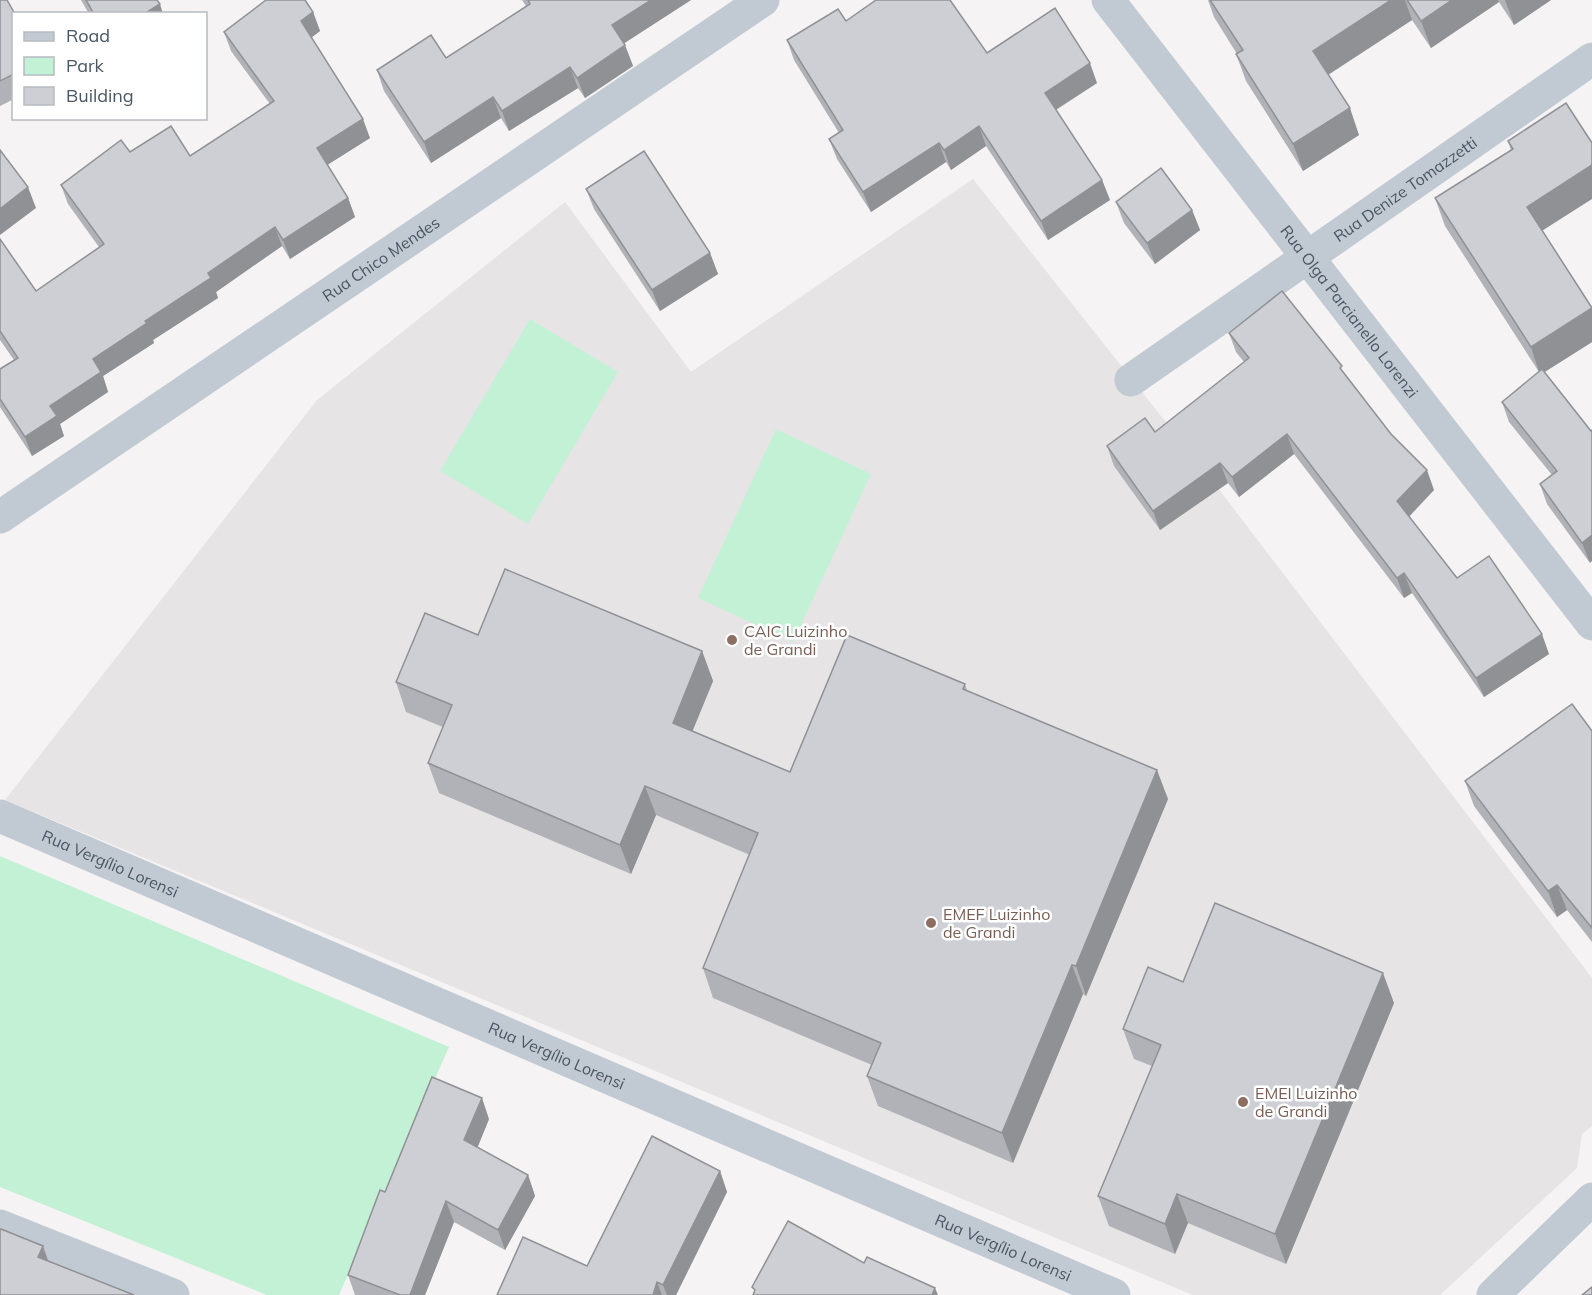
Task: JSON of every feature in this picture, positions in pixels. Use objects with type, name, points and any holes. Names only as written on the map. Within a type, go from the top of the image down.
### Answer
[{"type":"street","name":"Rua Chico Mendes","points":[[0,517],[763,0]]},
{"type":"street","name":"Rua Olga Parcianello Lorenzi","points":[[1108,0],[1592,624]]},
{"type":"street","name":"Rua Denize Tomazzetti","points":[[1131,380],[1592,59]]},
{"type":"street","name":"Rua Vergílio Lorensi","points":[[0,816],[1114,1295]]},
{"type":"street","points":[[1493,1295],[1592,1199]]},
{"type":"street","points":[[0,1226],[173,1295]]},
{"type":"shaded area","name":"CAIC Luizinho de Grandi","points":[[973,179],[1211,479],[1592,978],[1592,1126],[1582,1134],[1577,1168],[1440,1295],[1193,1295],[5,800],[317,400],[565,202],[691,372]]},
{"type":"green space","points":[[530,319],[618,372],[528,524],[440,471]]},
{"type":"green space","points":[[776,429],[871,474],[793,642],[698,598]]},
{"type":"green space","points":[[0,856],[449,1047],[339,1295],[267,1295],[0,1187]]},
{"type":"building","points":[[0,0],[7,0],[14,12],[12,12],[12,75],[0,81]]},
{"type":"building","points":[[86,0],[157,0],[160,4],[147,12],[93,12]]},
{"type":"building","points":[[266,0],[305,0],[313,12],[301,21],[363,119],[317,148],[348,198],[283,240],[275,227],[208,273],[211,278],[145,321],[147,323],[93,359],[101,372],[50,406],[57,416],[25,437],[0,399],[0,369],[18,358],[0,331],[0,239],[36,291],[104,244],[61,185],[121,140],[130,152],[171,126],[190,156],[274,101],[224,32]]},
{"type":"building","points":[[528,0],[651,0],[612,25],[625,45],[577,78],[570,67],[502,111],[493,97],[424,142],[377,70],[431,35],[446,58],[530,4]]},
{"type":"building","points":[[876,0],[950,0],[987,53],[1055,8],[1090,63],[1045,93],[1102,180],[1041,221],[979,126],[944,150],[939,143],[863,192],[829,139],[843,130],[787,40],[838,9],[846,21]]},
{"type":"building","points":[[1210,0],[1391,0],[1313,51],[1350,108],[1293,144],[1236,54],[1243,50]]},
{"type":"building","points":[[1407,0],[1452,0],[1421,21]]},
{"type":"building","points":[[1566,103],[1592,143],[1592,165],[1527,207],[1592,308],[1531,347],[1435,198],[1513,149],[1508,141]]},
{"type":"building","points":[[0,150],[28,187],[0,209]]},
{"type":"building","points":[[644,151],[710,253],[652,290],[586,189]]},
{"type":"building","points":[[1161,168],[1192,210],[1147,243],[1116,202]]},
{"type":"building","points":[[1282,291],[1342,366],[1340,368],[1391,434],[1427,470],[1397,501],[1457,578],[1489,556],[1542,634],[1476,678],[1404,573],[1397,578],[1287,434],[1232,477],[1220,463],[1153,511],[1107,446],[1145,418],[1155,432],[1249,358],[1229,333]]},
{"type":"building","points":[[1542,369],[1592,430],[1592,535],[1582,543],[1540,484],[1557,471],[1502,402]]},
{"type":"building","points":[[505,569],[702,651],[673,723],[790,772],[847,635],[965,684],[963,689],[1157,770],[1076,966],[1072,965],[1002,1133],[867,1076],[881,1043],[703,968],[758,833],[645,786],[620,845],[428,763],[452,705],[396,682],[425,613],[478,635]]},
{"type":"building","points":[[1572,704],[1592,731],[1592,928],[1557,885],[1548,891],[1465,781]]},
{"type":"building","points":[[1215,903],[1383,973],[1275,1234],[1177,1194],[1165,1224],[1098,1196],[1161,1045],[1123,1029],[1148,967],[1183,982]]},
{"type":"building","points":[[432,1077],[482,1098],[464,1140],[528,1175],[498,1230],[446,1201],[410,1295],[400,1295],[348,1275],[380,1190],[385,1192]]},
{"type":"building","points":[[652,1136],[720,1171],[663,1285],[657,1282],[653,1295],[497,1295],[523,1237],[587,1266]]},
{"type":"building","points":[[788,1221],[864,1263],[867,1257],[935,1288],[932,1295],[753,1295],[755,1290],[752,1287]]},
{"type":"building","points":[[1,1229],[43,1246],[38,1257],[134,1295],[0,1295]]},
{"type":"building","points":[[1592,1287],[1592,1295],[1582,1295]]},
{"type":"place","name":"CAIC Luizinho de Grandi","points":[[732,640]]},
{"type":"place","name":"EMEF Luizinho de Grandi","points":[[931,923]]},
{"type":"place","name":"EMEI Luizinho de Grandi","points":[[1243,1102]]}]
